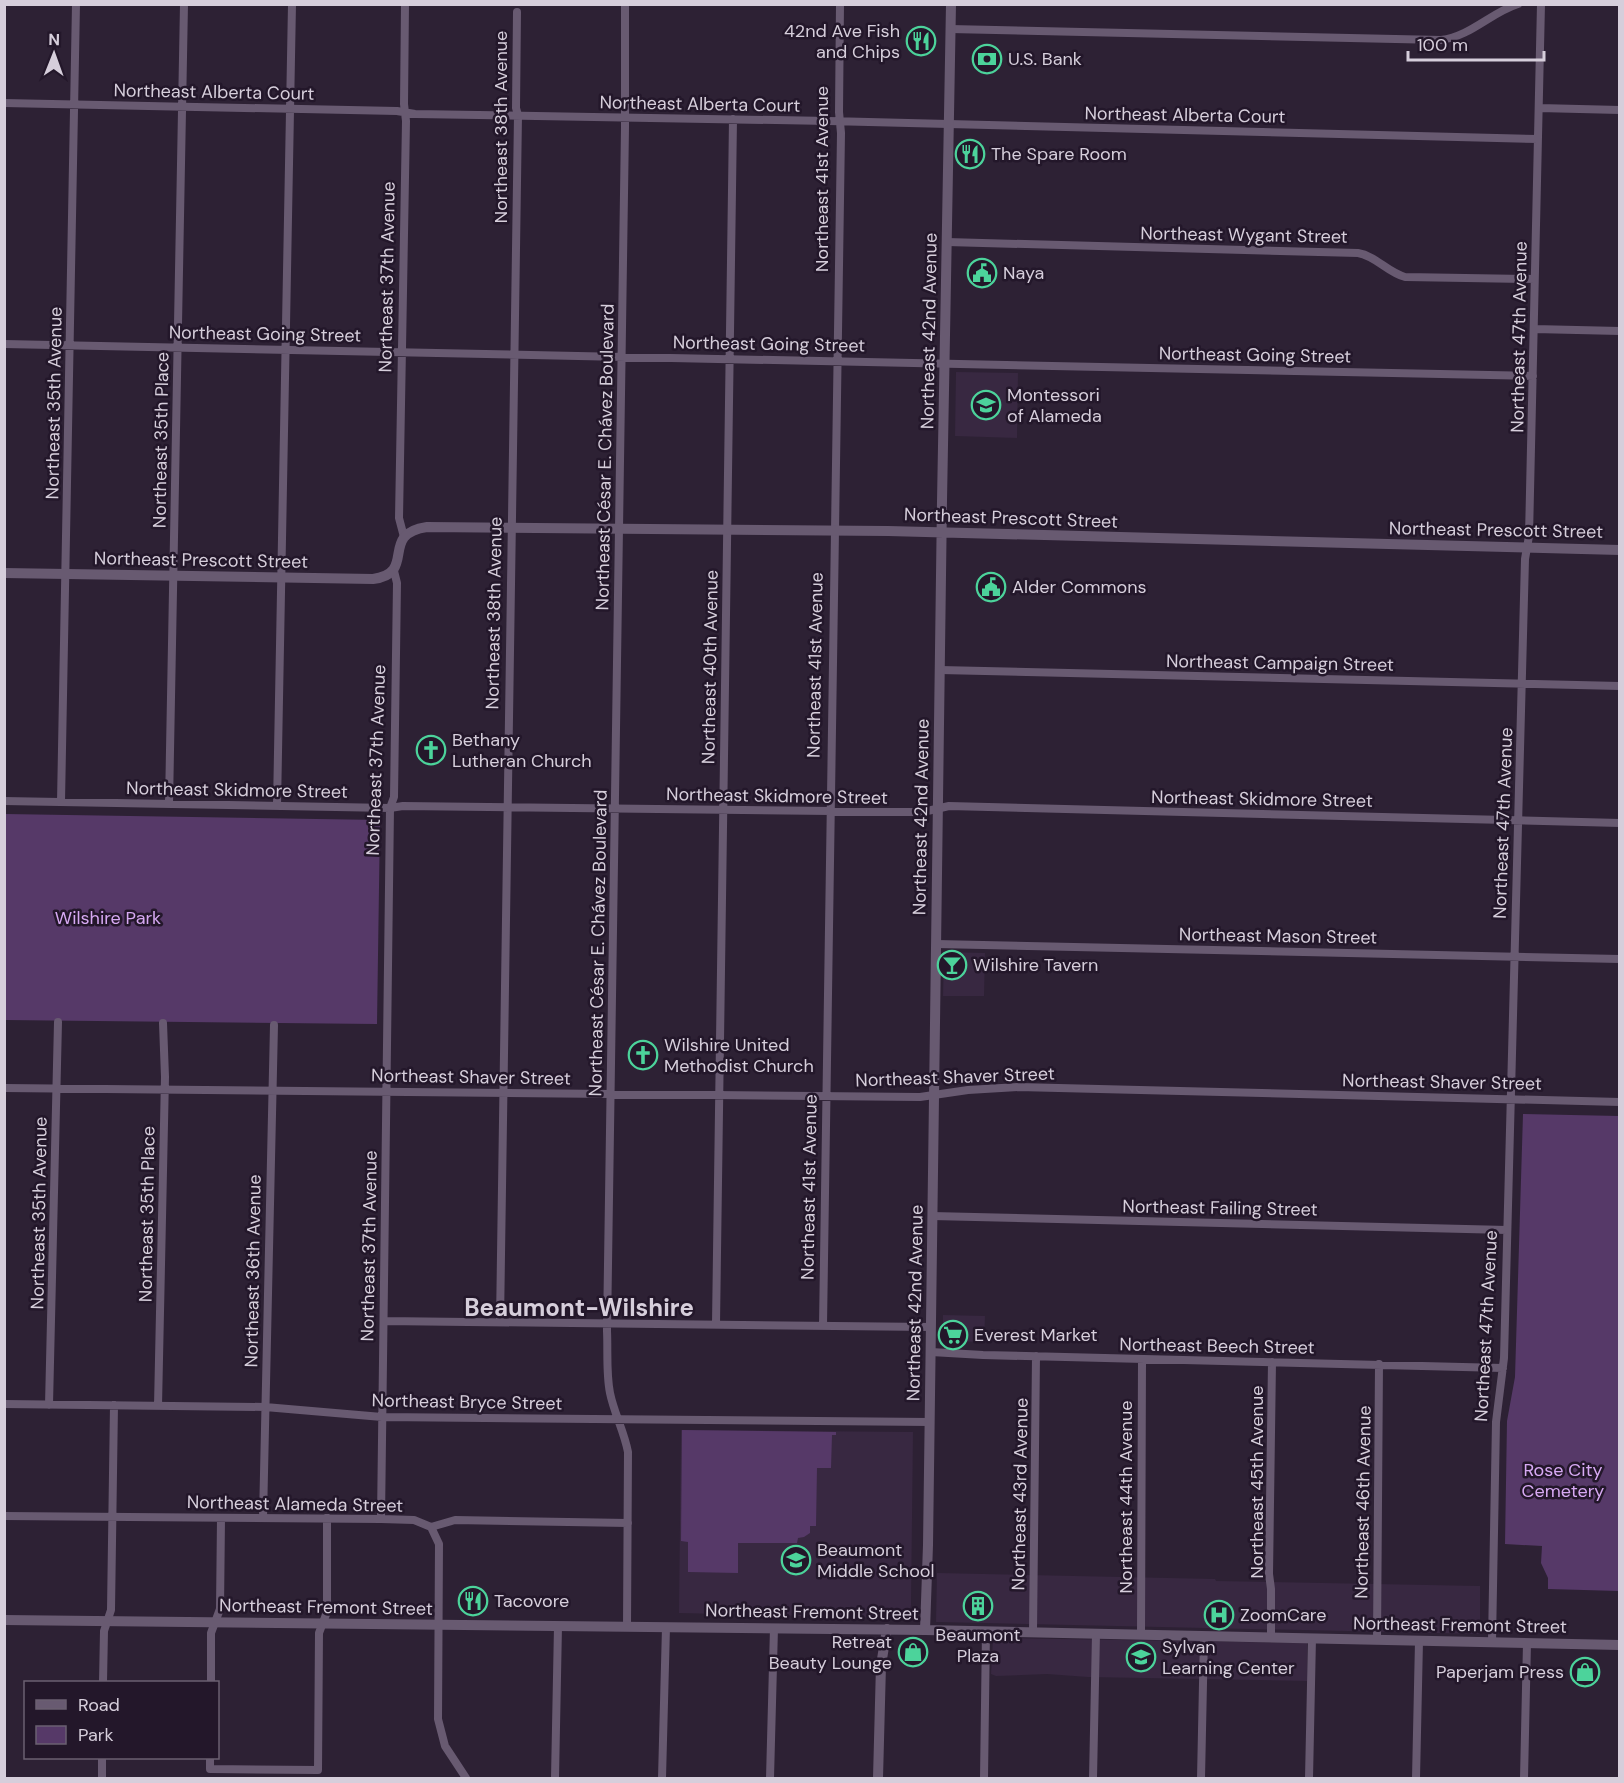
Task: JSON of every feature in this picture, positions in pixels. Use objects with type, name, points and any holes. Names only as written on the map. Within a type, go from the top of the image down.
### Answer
[{"type":"street","name":"Northeast 35th Avenue","points":[[61,802],[76,4]]},
{"type":"street","name":"Northeast 35th Place","points":[[169,804],[184,4]]},
{"type":"street","points":[[277,806],[292,4]]},
{"type":"street","name":"Northeast 37th Avenue","points":[[381,1519],[390,808],[394,797],[397,583],[394,571],[398,550],[404,537],[399,518],[405,4]]},
{"type":"street","name":"Northeast César E. Chávez Boulevard","points":[[625,4],[608,1383],[628,1452],[627,1627]]},
{"type":"street","name":"Northeast 41st Avenue","points":[[823,1326],[840,4]]},
{"type":"street","name":"Northeast 42nd Avenue","points":[[925,1630],[951,4]]},
{"type":"street","points":[[950,29],[1441,40],[1469,32],[1498,13],[1518,4]]},
{"type":"street","name":"Northeast 47th Avenue","points":[[1492,1642],[1496,1422],[1503,1368],[1525,559],[1529,536],[1541,4]]},
{"type":"street","name":"Northeast 38th Avenue","points":[[500,1322],[510,528],[518,115],[516,108],[517,12]]},
{"type":"street","name":"Northeast Alberta Court","points":[[4,103],[1538,139]]},
{"type":"street","points":[[1539,108],[1620,110]]},
{"type":"street","name":"Northeast 40th Avenue","points":[[716,1324],[733,119]]},
{"type":"street","name":"Northeast Wygant Street","points":[[947,242],[1358,253],[1372,257],[1389,271],[1405,277],[1534,279]]},
{"type":"street","points":[[1534,330],[1620,331]]},
{"type":"street","name":"Northeast Going Street","points":[[4,344],[1533,376]]},
{"type":"street","name":"Northeast Prescott Street","points":[[404,537],[412,530],[427,527],[834,531],[1620,550]]},
{"type":"street","name":"Northeast Prescott Street","points":[[4,573],[372,579],[389,576],[394,571]]},
{"type":"street","name":"Northeast Campaign Street","points":[[940,670],[1620,686]]},
{"type":"street","name":"Northeast Skidmore Street","points":[[4,801],[390,808],[403,806],[830,812],[922,812],[959,806],[1620,822]]},
{"type":"street","name":"Northeast Mason Street","points":[[936,944],[1620,959]]},
{"type":"street","name":"Northeast 35th Avenue","points":[[50,1405],[58,1022]]},
{"type":"street","name":"Northeast 35th Place","points":[[158,1406],[164,1090],[163,1023]]},
{"type":"street","name":"Northeast 36th Avenue","points":[[263,1518],[274,1025]]},
{"type":"street","name":"Northeast Shaver Street","points":[[4,1088],[920,1097],[1018,1087],[1620,1102]]},
{"type":"street","name":"Northeast Failing Street","points":[[933,1216],[1507,1230]]},
{"type":"street","points":[[384,1321],[931,1327]]},
{"type":"street","name":"Northeast Beech Street","points":[[931,1352],[1503,1368]]},
{"type":"street","name":"Northeast 43rd Avenue","points":[[1033,1632],[1036,1356]]},
{"type":"street","name":"Northeast 44th Avenue","points":[[1141,1635],[1142,1359]]},
{"type":"street","name":"Northeast 45th Avenue","points":[[1271,1637],[1269,1574],[1272,1362]]},
{"type":"street","name":"Northeast 46th Avenue","points":[[1377,1640],[1379,1364]]},
{"type":"street","name":"Northeast Bryce Street","points":[[4,1404],[265,1407],[382,1417],[930,1422]]},
{"type":"street","points":[[103,1681],[104,1631],[111,1610],[114,1405]]},
{"type":"street","name":"Northeast Alameda Street","points":[[4,1516],[381,1519],[414,1520],[431,1527]]},
{"type":"street","points":[[211,1681],[212,1632],[220,1609],[221,1518]]},
{"type":"street","points":[[210,1759],[210,1769],[318,1770],[319,1633],[327,1612],[327,1518]]},
{"type":"street","points":[[466,1779],[448,1751],[440,1728],[437,1702],[439,1544],[438,1537],[431,1527],[455,1520],[628,1523]]},
{"type":"street","name":"Northeast Fremont Street","points":[[4,1620],[888,1629],[1620,1645]]},
{"type":"street","points":[[555,1779],[558,1626]]},
{"type":"street","points":[[663,1779],[666,1627]]},
{"type":"street","points":[[770,1779],[774,1628]]},
{"type":"street","points":[[878,1779],[881,1665],[888,1629]]},
{"type":"street","points":[[984,1779],[986,1631]]},
{"type":"street","points":[[1093,1779],[1096,1634]]},
{"type":"street","points":[[1201,1779],[1204,1636]]},
{"type":"street","points":[[1309,1779],[1312,1638]]},
{"type":"street","points":[[1416,1779],[1419,1641]]},
{"type":"street","points":[[1524,1779],[1527,1643]]},
{"type":"street","points":[[102,1759],[102,1779]]},
{"type":"street","points":[[264,1769],[264,1779]]},
{"type":"shaded area","name":"Montessori of Alameda","points":[[956,372],[1018,373],[1017,438],[955,436]]},
{"type":"shaded area","points":[[944,952],[985,953],[984,996],[943,996]]},
{"type":"shaded area","points":[[943,1315],[985,1316],[984,1342],[943,1341]]},
{"type":"shaded area","name":"Beaumont Middle School","points":[[681,1430],[913,1432],[910,1611],[899,1618],[679,1613]]},
{"type":"shaded area","points":[[937,1573],[1480,1586],[1480,1634],[936,1622]]},
{"type":"shaded area","points":[[993,1638],[1307,1643],[1307,1681],[1088,1677],[1047,1674],[996,1676],[991,1674]]},
{"type":"green space","name":"Wilshire Park","points":[[5,814],[380,820],[377,1024],[5,1020]]},
{"type":"green space","name":"Rose City Cemetery","points":[[1523,1114],[1619,1116],[1619,1591],[1548,1589],[1548,1578],[1541,1563],[1542,1546],[1505,1544],[1507,1421],[1515,1377]]},
{"type":"green space","points":[[682,1430],[836,1432],[836,1435],[832,1435],[831,1468],[817,1468],[816,1526],[810,1526],[810,1533],[798,1538],[797,1543],[738,1543],[738,1573],[688,1572],[688,1542],[681,1541]]},
{"type":"place","name":"42nd Ave Fish and Chips","points":[[921,41]]},
{"type":"place","name":"U.S. Bank","points":[[987,59]]},
{"type":"place","name":"The Spare Room","points":[[970,154]]},
{"type":"place","name":"Naya","points":[[982,273]]},
{"type":"place","name":"Montessori of Alameda","points":[[986,405]]},
{"type":"place","name":"Alder Commons","points":[[991,587]]},
{"type":"place","name":"Bethany Lutheran Church","points":[[431,750]]},
{"type":"place","name":"Wilshire Tavern","points":[[952,965]]},
{"type":"place","name":"Wilshire United Methodist Church","points":[[643,1055]]},
{"type":"place","name":"Everest Market","points":[[953,1335]]},
{"type":"place","name":"Beaumont Middle School","points":[[796,1560]]},
{"type":"place","name":"Tacovore","points":[[473,1601]]},
{"type":"place","name":"Beaumont Plaza","points":[[978,1606]]},
{"type":"place","name":"ZoomCare","points":[[1219,1615]]},
{"type":"place","name":"Retreat Beauty Lounge","points":[[913,1652]]},
{"type":"place","name":"Sylvan Learning Center","points":[[1141,1657]]},
{"type":"place","name":"Paperjam Press","points":[[1585,1672]]},
{"type":"district","name":"Beaumont-Wilshire","points":[[579,1308]]}]
